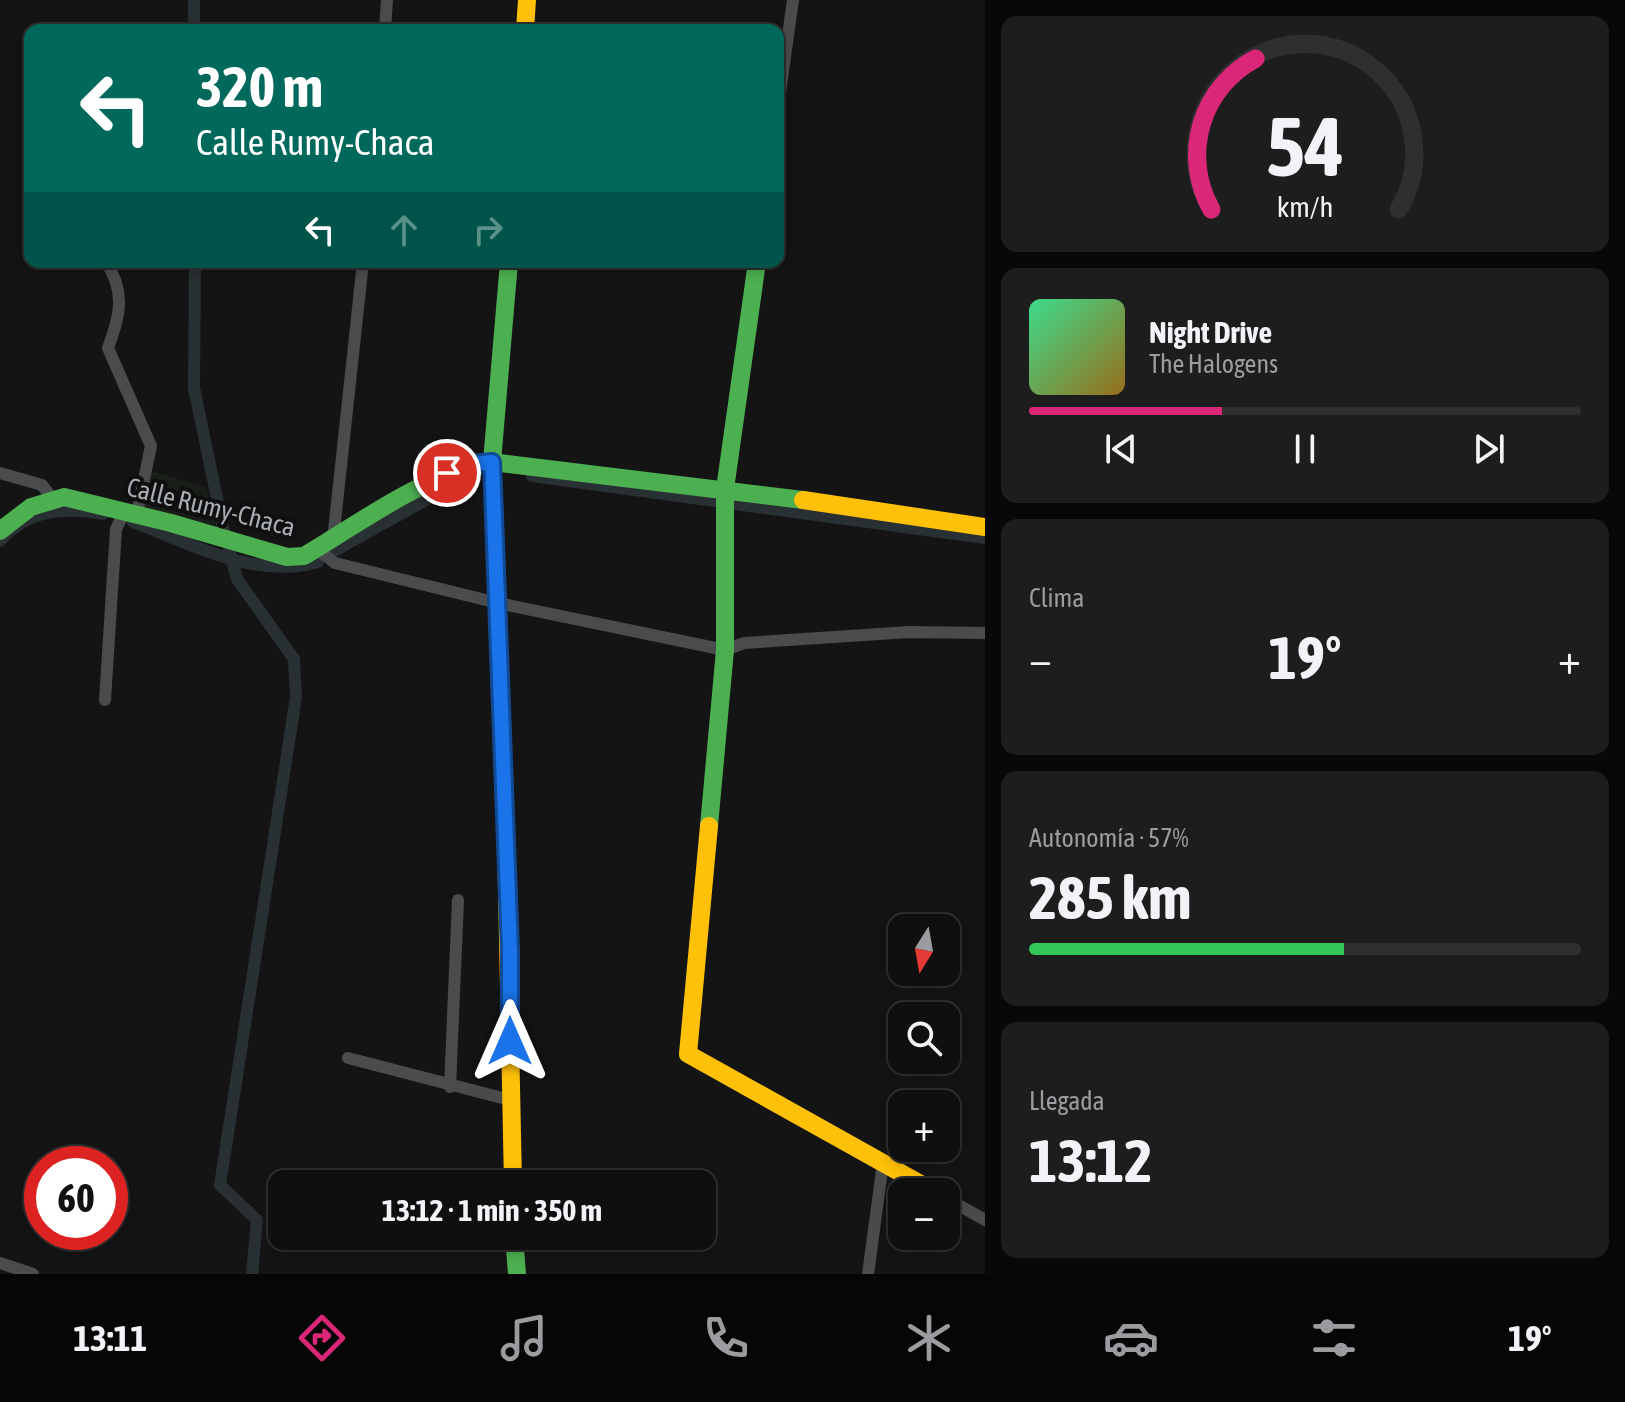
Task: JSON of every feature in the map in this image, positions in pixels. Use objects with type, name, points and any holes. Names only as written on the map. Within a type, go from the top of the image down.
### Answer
[{"type":"street","points":[[385,24],[387,0]]},
{"type":"street","points":[[525,24],[527,0]]},
{"type":"street","points":[[784,64],[793,0]]},
{"type":"street","points":[[105,700],[116,529],[131,512],[151,446],[108,348],[121,312],[117,278],[110,268]]},
{"type":"street","points":[[362,268],[325,545],[335,563],[498,603],[725,650],[744,643],[909,632],[985,633]]},
{"type":"street","points":[[508,268],[492,462],[510,951],[512,1170]]},
{"type":"street","points":[[756,268],[725,489],[725,650],[688,1054],[910,1178]]},
{"type":"street","name":"Calle Rumy-Chaca","points":[[52,498],[131,512],[287,557],[304,556],[431,480],[463,465],[492,462],[725,489],[985,527]]},
{"type":"street","points":[[0,473],[42,485],[52,498],[13,518],[0,531]]},
{"type":"street","points":[[450,1087],[458,900]]},
{"type":"street","points":[[348,1058],[450,1087],[510,1100]]},
{"type":"street","points":[[868,1274],[870,1236],[883,1163]]},
{"type":"street","points":[[960,1206],[985,1220]]},
{"type":"street","points":[[515,1250],[517,1274]]},
{"type":"street","points":[[0,1263],[33,1274]]},
{"type":"shaded area","points":[[151,471],[206,487],[219,531],[143,509]]},
{"type":"waterway","points":[[194,0],[194,24]]},
{"type":"waterway","points":[[195,268],[194,388],[224,532]]},
{"type":"waterway","points":[[532,476],[715,501]]},
{"type":"waterway","points":[[334,551],[464,479]]},
{"type":"waterway","points":[[735,504],[985,538]]},
{"type":"waterway","points":[[0,541],[23,522],[47,513],[74,511],[103,514]]},
{"type":"waterway","points":[[133,522],[201,549],[248,563],[295,566],[318,562]]},
{"type":"waterway","points":[[229,549],[237,579],[294,659],[296,697],[220,1185],[257,1220],[252,1274]]},
{"type":"traffic: fast","points":[[506,841],[492,462],[508,268]]},
{"type":"traffic: fast","points":[[709,826],[725,650],[725,489],[756,268]]},
{"type":"traffic: fast","points":[[0,531],[31,507],[64,497],[171,523],[287,557],[304,556],[417,488],[492,462],[803,500]]},
{"type":"traffic: fast","points":[[515,1250],[517,1274]]},
{"type":"traffic: slow","points":[[525,24],[527,0]]},
{"type":"traffic: slow","points":[[803,500],[985,527]]},
{"type":"traffic: slow","points":[[709,826],[688,1054],[910,1178]]},
{"type":"traffic: slow","points":[[506,841],[513,1170]]},
{"type":"route","points":[[447,473],[463,465],[492,462],[510,951],[510,1041]]}]
